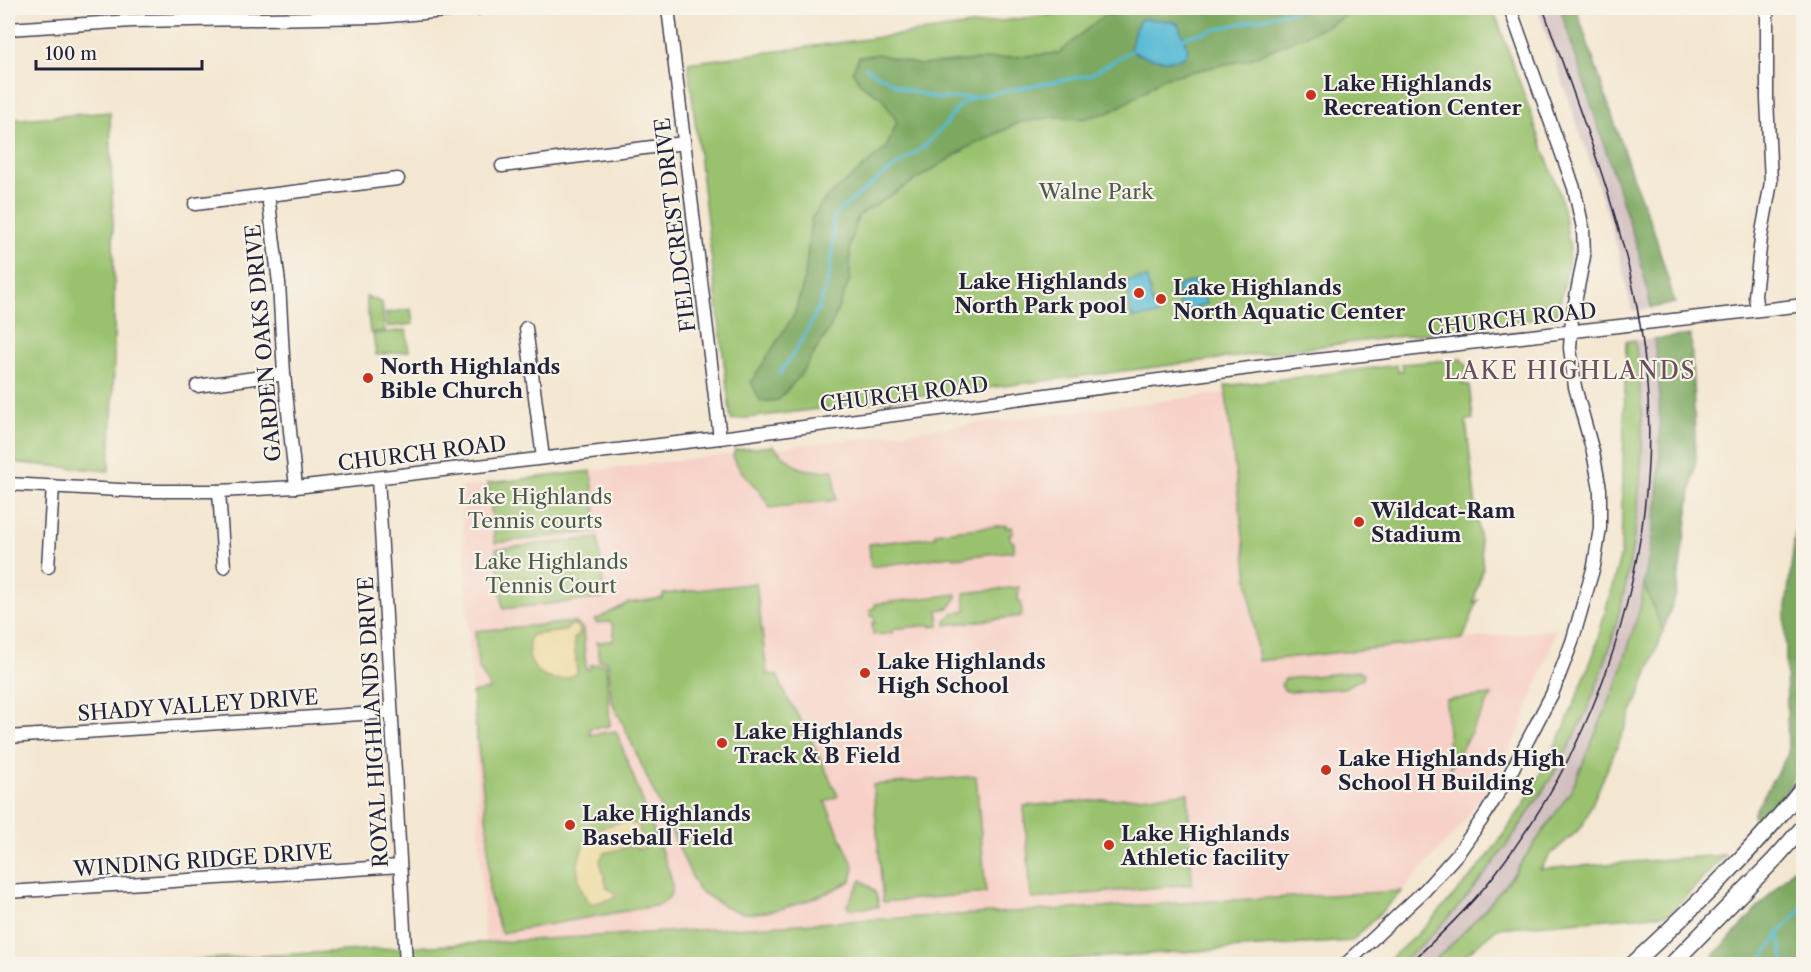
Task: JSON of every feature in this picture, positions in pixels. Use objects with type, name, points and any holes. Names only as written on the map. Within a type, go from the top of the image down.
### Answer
[{"type":"main road","points":[[1633,964],[1706,895],[1768,829],[1803,786]]},
{"type":"main road","points":[[1672,964],[1755,880],[1803,826]]},
{"type":"street","points":[[8,29],[132,21],[378,17],[478,8]]},
{"type":"street","name":"FIELDCREST DRIVE","points":[[668,8],[720,438]]},
{"type":"street","points":[[1346,964],[1425,890],[1459,852],[1485,815],[1511,772],[1552,694],[1572,642],[1594,566],[1600,528],[1600,489],[1593,452],[1575,387],[1570,333],[1584,256],[1581,214],[1574,188],[1510,8]]},
{"type":"street","points":[[1757,310],[1755,296],[1761,238],[1771,182],[1767,99],[1767,8]]},
{"type":"street","points":[[502,166],[684,143]]},
{"type":"street","points":[[195,204],[398,179]]},
{"type":"street","name":"GARDEN OAKS DRIVE","points":[[268,195],[279,284],[284,375],[296,487]]},
{"type":"street","name":"CHURCH ROAD","points":[[8,484],[138,491],[219,491],[296,487],[720,438],[1265,366],[1803,305]]},
{"type":"street","points":[[526,328],[543,458]]},
{"type":"street","points":[[197,386],[284,375]]},
{"type":"street","name":"ROYAL HIGHLANDS DRIVE","points":[[378,478],[406,964]]},
{"type":"street","points":[[48,567],[53,486]]},
{"type":"street","points":[[219,491],[224,567]]},
{"type":"street","name":"SHADY VALLEY DRIVE","points":[[8,736],[391,712]]},
{"type":"street","name":"WINDING RIDGE DRIVE","points":[[8,892],[400,866]]},
{"type":"shaded area","points":[[1537,8],[1560,8],[1639,253],[1651,308],[1632,311],[1618,249],[1604,203]]},
{"type":"shaded area","points":[[1654,339],[1659,382],[1660,454],[1658,499],[1652,543],[1640,608],[1619,681],[1600,728],[1571,791],[1512,876],[1482,913],[1429,964],[1399,964],[1457,909],[1495,861],[1544,789],[1577,730],[1640,488],[1641,407],[1635,340]]},
{"type":"shaded area","name":"Lake Highlands High School","points":[[1226,393],[1258,661],[1556,629],[1521,727],[1495,776],[1460,827],[1402,891],[485,942],[461,487]]},
{"type":"green space","name":"Walne Park","points":[[1098,8],[1493,8],[1561,198],[1570,249],[1556,317],[731,420],[688,63]]},
{"type":"green space","points":[[1147,8],[1360,8],[1329,25],[1250,59],[1163,78],[1110,112],[1082,119],[1056,117],[1021,122],[967,148],[858,216],[850,245],[850,279],[831,327],[799,377],[778,400],[761,402],[751,382],[794,315],[805,278],[811,219],[825,199],[886,148],[897,122],[881,97],[863,86],[852,72],[859,57],[878,54],[919,65],[1059,53],[1104,15]]},
{"type":"green space","points":[[1560,8],[1576,8],[1634,181],[1653,228],[1675,303],[1651,308],[1639,253]]},
{"type":"green space","points":[[110,112],[114,336],[109,471],[8,462],[8,314],[16,298],[8,292],[8,266],[13,244],[8,235],[8,120]]},
{"type":"green space","points":[[366,296],[382,303],[385,331],[370,333]]},
{"type":"green space","points":[[411,309],[413,324],[388,327],[386,313]]},
{"type":"green space","points":[[406,330],[409,351],[376,355],[373,334]]},
{"type":"green space","points":[[1691,335],[1696,458],[1676,594],[1663,631],[1644,585],[1658,500],[1660,454],[1659,382],[1654,339]]},
{"type":"green space","points":[[1635,340],[1642,432],[1636,517],[1624,591],[1615,628],[1592,698],[1570,745],[1547,785],[1475,887],[1416,950],[1399,964],[1384,964],[1424,928],[1487,858],[1523,806],[1564,729],[1594,653],[1621,554],[1626,341]]},
{"type":"green space","name":"Wildcat-Ram Stadium","points":[[1462,359],[1463,363],[1466,363],[1468,381],[1462,382],[1463,385],[1469,385],[1473,419],[1466,421],[1483,568],[1473,603],[1478,600],[1463,639],[1258,661],[1225,386],[1397,365],[1398,371],[1403,370],[1402,364]]},
{"type":"green space","points":[[773,446],[794,464],[806,470],[834,470],[836,500],[770,508],[741,471],[733,456],[735,450]]},
{"type":"green space","name":"Lake Highlands Tennis courts","points":[[591,471],[598,531],[495,543],[488,483]]},
{"type":"green space","points":[[1803,471],[1803,764],[1790,785],[1756,828],[1753,814],[1788,754],[1785,615]]},
{"type":"green space","points":[[1006,525],[1006,528],[1012,527],[1013,534],[1009,535],[1011,541],[1014,542],[1014,551],[954,558],[952,556],[871,567],[869,544],[935,537],[935,533]]},
{"type":"green space","name":"Lake Highlands Tennis Court","points":[[598,538],[605,598],[503,609],[496,549]]},
{"type":"green space","name":"Lake Highlands Track & B Field","points":[[756,583],[766,674],[777,675],[838,796],[825,802],[854,867],[851,881],[827,893],[780,909],[751,913],[728,908],[698,890],[619,715],[617,715],[611,697],[608,661],[599,661],[597,642],[612,641],[614,638],[613,625],[610,622],[596,623],[595,620],[628,603],[663,598],[663,594]]},
{"type":"green space","points":[[1644,585],[1663,631],[1639,696],[1582,827],[1550,855],[1540,869],[1725,855],[1669,914],[1497,928],[1455,964],[1429,964],[1482,913],[1512,876],[1571,791],[1618,681],[1640,608]]},
{"type":"green space","points":[[1019,587],[1018,600],[1021,602],[1022,616],[946,625],[945,621],[953,613],[966,611],[964,593]]},
{"type":"green space","points":[[957,594],[949,608],[938,610],[939,626],[892,629],[892,633],[873,635],[872,623],[875,623],[870,609],[875,608],[875,604]]},
{"type":"green space","name":"Lake Highlands Baseball Field","points":[[575,622],[583,629],[586,669],[590,669],[590,665],[606,664],[610,726],[590,728],[590,735],[616,731],[669,871],[672,890],[665,902],[660,905],[501,933],[489,894],[488,834],[472,693],[490,689],[478,666],[475,631]]},
{"type":"green space","points":[[1359,671],[1364,673],[1363,678],[1344,688],[1291,692],[1284,690],[1281,685],[1285,679]]},
{"type":"green space","points":[[1492,695],[1450,769],[1446,700]]},
{"type":"green space","points":[[976,776],[986,893],[883,902],[873,785]]},
{"type":"green space","name":"Lake Highlands Athletic facility","points":[[1188,793],[1192,884],[1033,899],[1031,897],[1024,806]]},
{"type":"green space","points":[[1803,858],[1803,964],[1717,964],[1712,958]]},
{"type":"green space","points":[[861,880],[874,891],[878,907],[849,909],[847,905]]},
{"type":"green space","points":[[1402,891],[1352,941],[992,964],[128,964],[882,919]]},
{"type":"sand","points":[[571,625],[576,625],[580,631],[574,639],[577,673],[556,680],[547,678],[533,666],[529,647],[531,635],[565,631]]},
{"type":"sand","points":[[623,822],[638,824],[645,848],[632,846],[604,853],[600,860],[607,888],[614,892],[615,898],[591,904],[580,886],[578,864],[580,854],[591,836],[600,829]]},
{"type":"water","points":[[1141,19],[1173,21],[1178,24],[1188,49],[1186,56],[1181,59],[1166,60],[1143,56],[1130,50],[1135,29]]},
{"type":"water","name":"Lake Highlands North Park pool","points":[[1147,278],[1153,306],[1157,306],[1158,315],[1132,318],[1126,281]]},
{"type":"water","points":[[1197,280],[1207,304],[1181,312],[1177,286]]},
{"type":"waterway","points":[[1181,38],[1304,8]]},
{"type":"waterway","points":[[779,374],[804,336],[818,309],[828,281],[832,260],[834,215],[878,179],[925,146],[959,106],[973,97],[1090,75],[1134,49]]},
{"type":"waterway","points":[[865,67],[901,88],[938,99],[973,97]]},
{"type":"waterway","points":[[1804,681],[1800,712],[1804,741]]},
{"type":"waterway","points":[[1759,964],[1779,933],[1804,904]]},
{"type":"waterway","points":[[1779,934],[1784,964]]},
{"type":"tram line","points":[[1409,964],[1465,910],[1495,874],[1538,812],[1574,746],[1604,677],[1626,605],[1641,531],[1648,456],[1647,381],[1637,307],[1608,193],[1543,8]]},
{"type":"place","name":"Lake Highlands Recreation Center","points":[[1311,95]]},
{"type":"place","name":"Lake Highlands North Park pool","points":[[1139,293]]},
{"type":"place","name":"Lake Highlands North Aquatic Center","points":[[1161,299]]},
{"type":"place","name":"North Highlands Bible Church","points":[[368,378]]},
{"type":"place","name":"Wildcat-Ram Stadium","points":[[1359,522]]},
{"type":"place","name":"Lake Highlands High School","points":[[865,673]]},
{"type":"place","name":"Lake Highlands Track & B Field","points":[[722,743]]},
{"type":"place","name":"Lake Highlands High School H Building","points":[[1326,770]]},
{"type":"place","name":"Lake Highlands Baseball Field","points":[[570,825]]},
{"type":"place","name":"Lake Highlands Athletic facility","points":[[1109,845]]},
{"type":"district","name":"LAKE HIGHLANDS","points":[[1570,370]]}]
